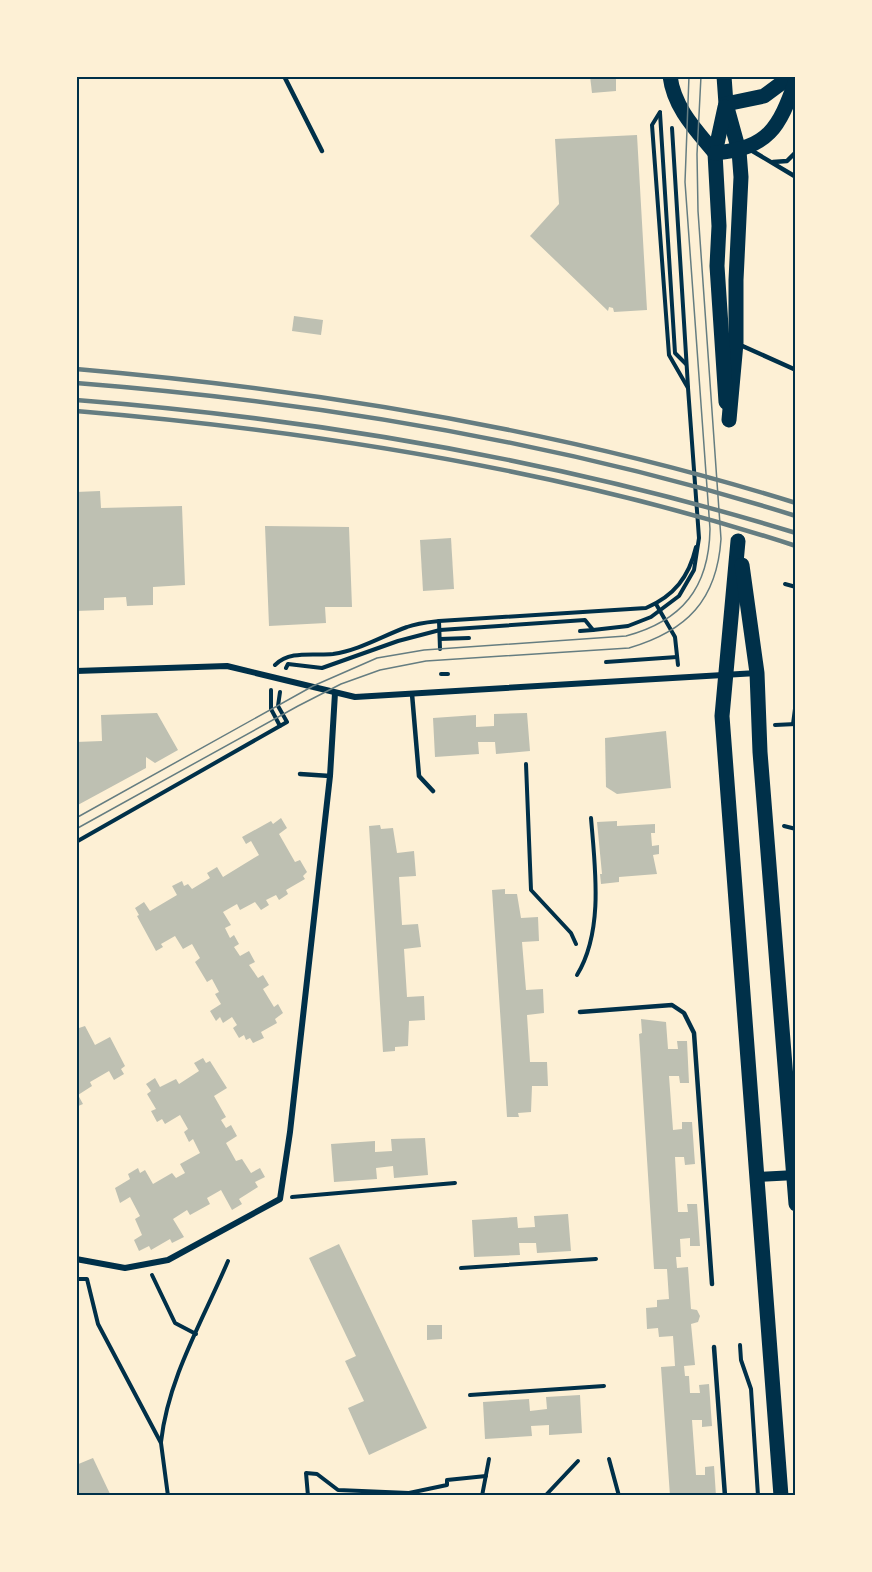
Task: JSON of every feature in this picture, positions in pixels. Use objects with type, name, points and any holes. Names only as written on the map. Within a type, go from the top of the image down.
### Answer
[{"type":"main road","points":[[670,76],[671,89],[680,108],[715,153]]},
{"type":"main road","points":[[724,76],[726,104],[743,149],[736,280],[736,343],[729,420],[723,380],[717,266],[719,226],[715,153],[726,104]]},
{"type":"main road","points":[[726,104],[764,96],[791,76]]},
{"type":"main road","points":[[715,153],[743,149],[774,130],[783,115],[795,80]]},
{"type":"main road","points":[[781,1496],[722,716],[724,674],[738,541],[757,673],[760,752],[795,1204]]},
{"type":"street","points":[[76,670],[227,666],[355,697],[757,673]]},
{"type":"street","points":[[76,1259],[125,1268],[168,1260],[280,1199],[290,1132],[330,776],[335,693]]},
{"type":"street","points":[[758,1177],[794,1175]]},
{"type":"lane","points":[[284,76],[322,151]]},
{"type":"lane","points":[[743,149],[795,177]]},
{"type":"lane","points":[[770,162],[787,161],[795,152]]},
{"type":"lane","points":[[736,343],[795,370]]},
{"type":"lane","points":[[412,694],[419,776],[433,791]]},
{"type":"lane","points":[[300,774],[330,776]]},
{"type":"lane","points":[[580,1012],[672,1005],[684,1013],[694,1033],[712,1284]]},
{"type":"lane","points":[[714,1347],[725,1496]]},
{"type":"path","points":[[687,365],[675,353],[660,112],[652,125],[669,355],[688,388]]},
{"type":"path","points":[[580,631],[628,626],[660,611],[679,596],[690,581],[697,559],[699,538],[671,125]]},
{"type":"path","points":[[280,726],[271,709],[270,694],[275,665],[281,659],[333,654],[364,646],[410,626],[439,621],[627,611],[656,604],[684,579],[699,538]]},
{"type":"path","points":[[785,584],[795,587]]},
{"type":"path","points":[[656,604],[675,637],[678,678]]},
{"type":"path","points":[[76,842],[287,722],[278,706],[282,679],[288,664],[322,668],[398,641],[440,630],[585,620],[592,630]]},
{"type":"path","points":[[439,621],[440,649]]},
{"type":"path","points":[[440,639],[469,638]]},
{"type":"path","points":[[606,662],[677,657]]},
{"type":"path","points":[[441,674],[448,674]]},
{"type":"path","points":[[795,701],[795,724]]},
{"type":"path","points":[[526,764],[531,890],[571,933],[576,944]]},
{"type":"path","points":[[577,975],[587,959],[597,890],[591,818]]},
{"type":"path","points":[[280,1199],[324,1193],[455,1183]]},
{"type":"path","points":[[461,1268],[596,1259]]},
{"type":"path","points":[[168,1496],[161,1443],[163,1420],[178,1370],[228,1262]]},
{"type":"path","points":[[147,1264],[176,1323],[196,1334]]},
{"type":"path","points":[[76,1278],[87,1279],[98,1324],[161,1443]]},
{"type":"path","points":[[740,1345],[741,1360],[751,1389],[758,1496]]},
{"type":"path","points":[[471,1395],[604,1386]]},
{"type":"path","points":[[482,1496],[489,1459]]},
{"type":"path","points":[[609,1459],[619,1496]]},
{"type":"path","points":[[545,1496],[578,1461]]},
{"type":"path","points":[[308,1496],[306,1473],[317,1474],[338,1490],[409,1493],[447,1485],[447,1480],[486,1476]]},
{"type":"building","points":[[590,76],[616,76],[616,91],[592,93]]},
{"type":"building","points":[[637,135],[647,310],[614,312],[613,308],[609,307],[608,311],[530,236],[559,204],[555,139]]},
{"type":"building","points":[[294,316],[323,320],[321,335],[292,331]]},
{"type":"building","points":[[100,491],[101,508],[182,506],[185,585],[153,587],[153,605],[127,606],[126,597],[104,598],[104,610],[76,611],[76,492]]},
{"type":"building","points":[[265,526],[349,527],[352,607],[325,607],[326,623],[269,626]]},
{"type":"building","points":[[451,538],[454,589],[423,591],[420,540]]},
{"type":"building","points":[[157,713],[178,750],[155,763],[146,757],[146,768],[76,806],[76,742],[102,741],[101,715]]},
{"type":"building","points":[[527,713],[530,751],[496,754],[495,742],[478,742],[479,754],[435,757],[433,718],[476,715],[476,727],[494,726],[494,714]]},
{"type":"building","points":[[666,731],[671,788],[617,794],[606,787],[605,738]]},
{"type":"building","points":[[281,818],[287,828],[279,834],[295,862],[300,860],[307,872],[303,876],[305,879],[286,890],[288,894],[279,900],[276,895],[266,900],[269,905],[261,910],[255,902],[240,910],[237,904],[223,912],[231,925],[225,928],[230,938],[234,935],[239,944],[234,947],[240,956],[249,951],[255,962],[249,965],[258,978],[263,975],[269,985],[263,989],[274,1007],[278,1004],[283,1013],[275,1019],[277,1023],[261,1032],[264,1038],[253,1043],[250,1038],[246,1040],[244,1035],[239,1038],[233,1028],[237,1025],[232,1017],[223,1023],[220,1017],[216,1021],[210,1011],[221,1004],[215,994],[219,992],[212,979],[207,982],[195,962],[200,958],[192,944],[183,949],[175,936],[161,944],[163,947],[156,951],[135,908],[144,902],[150,911],[177,895],[172,886],[182,881],[184,886],[188,884],[192,889],[210,878],[207,873],[217,867],[223,877],[259,855],[251,841],[246,844],[242,837],[271,821],[273,824]]},
{"type":"building","points":[[617,821],[617,826],[655,824],[655,833],[651,833],[652,846],[659,845],[659,854],[653,855],[657,874],[619,877],[619,882],[601,884],[597,822]]},
{"type":"building","points":[[380,825],[381,829],[393,828],[397,853],[414,851],[416,876],[399,877],[402,925],[418,924],[421,947],[404,949],[407,997],[424,996],[425,1020],[409,1021],[408,1046],[395,1047],[395,1051],[383,1052],[369,826]]},
{"type":"building","points":[[505,889],[505,894],[517,894],[521,918],[538,917],[539,941],[522,942],[526,990],[543,989],[544,1013],[527,1015],[530,1062],[547,1062],[548,1086],[532,1086],[531,1112],[518,1113],[519,1117],[507,1117],[492,890]]},
{"type":"building","points":[[641,1019],[666,1022],[668,1049],[678,1049],[677,1041],[687,1041],[689,1083],[680,1083],[679,1076],[669,1076],[673,1130],[682,1129],[682,1122],[692,1122],[695,1164],[685,1165],[684,1157],[675,1157],[678,1212],[688,1212],[687,1204],[697,1204],[700,1246],[690,1246],[690,1238],[680,1239],[681,1257],[676,1257],[677,1268],[688,1267],[691,1309],[697,1310],[700,1316],[698,1322],[691,1324],[695,1365],[684,1366],[685,1376],[689,1376],[690,1393],[700,1393],[699,1385],[709,1384],[712,1426],[702,1427],[702,1420],[692,1420],[696,1475],[705,1475],[705,1467],[714,1466],[716,1496],[670,1496],[661,1367],[675,1366],[673,1336],[659,1337],[658,1328],[647,1329],[646,1308],[657,1307],[657,1300],[669,1299],[667,1269],[654,1269],[639,1034],[642,1033]]},
{"type":"building","points":[[76,1023],[79,1028],[85,1026],[95,1045],[110,1037],[125,1066],[121,1069],[124,1074],[114,1080],[109,1071],[90,1082],[92,1086],[78,1095],[83,1104],[76,1107]]},
{"type":"building","points":[[203,1058],[206,1063],[210,1061],[227,1088],[214,1096],[226,1117],[221,1120],[226,1128],[231,1125],[237,1136],[226,1143],[236,1161],[242,1159],[251,1173],[260,1168],[265,1177],[255,1182],[258,1187],[239,1199],[242,1204],[232,1210],[221,1190],[207,1198],[210,1204],[190,1215],[187,1210],[173,1219],[184,1237],[172,1243],[170,1239],[151,1250],[149,1246],[139,1251],[134,1240],[142,1235],[135,1219],[140,1216],[130,1197],[120,1203],[115,1188],[130,1179],[128,1174],[138,1168],[140,1173],[145,1170],[153,1184],[172,1173],[176,1178],[185,1173],[180,1164],[200,1153],[193,1139],[189,1142],[184,1132],[188,1129],[180,1115],[165,1124],[162,1119],[157,1122],[151,1111],[156,1109],[147,1094],[151,1091],[146,1084],[155,1078],[160,1087],[176,1079],[179,1084],[199,1071],[194,1063]]},
{"type":"building","points":[[425,1138],[428,1175],[394,1178],[393,1166],[376,1168],[377,1179],[334,1182],[331,1144],[375,1141],[375,1152],[392,1151],[391,1139]]},
{"type":"building","points":[[568,1214],[571,1251],[537,1253],[536,1243],[519,1243],[520,1255],[474,1257],[472,1220],[517,1217],[518,1228],[535,1227],[534,1216]]},
{"type":"building","points":[[339,1244],[427,1428],[369,1455],[348,1408],[364,1401],[345,1361],[356,1356],[309,1258]]},
{"type":"building","points":[[427,1325],[442,1325],[442,1339],[427,1340]]},
{"type":"building","points":[[580,1395],[582,1433],[549,1435],[549,1425],[531,1426],[532,1436],[485,1439],[483,1402],[529,1399],[530,1411],[547,1409],[546,1397]]},
{"type":"building","points":[[93,1458],[111,1496],[76,1496],[76,1465]]},
{"type":"tram line","points":[[76,818],[313,686],[377,658],[424,650],[626,636],[646,630],[663,621],[689,599],[698,585],[704,568],[710,529],[685,182],[689,76]]},
{"type":"tram line","points":[[76,829],[298,706],[341,684],[380,670],[426,661],[629,648],[667,632],[683,622],[695,610],[713,579],[721,539],[698,211],[697,154],[701,76]]},
{"type":"railway","points":[[76,369],[259,389],[440,416],[619,454],[796,503]]},
{"type":"railway","points":[[76,383],[258,402],[440,429],[619,467],[796,516]]},
{"type":"railway","points":[[76,400],[258,419],[349,431],[439,447],[529,464],[619,485],[708,507],[796,533]]},
{"type":"railway","points":[[76,411],[258,430],[440,458],[620,496],[709,519],[796,546]]}]
